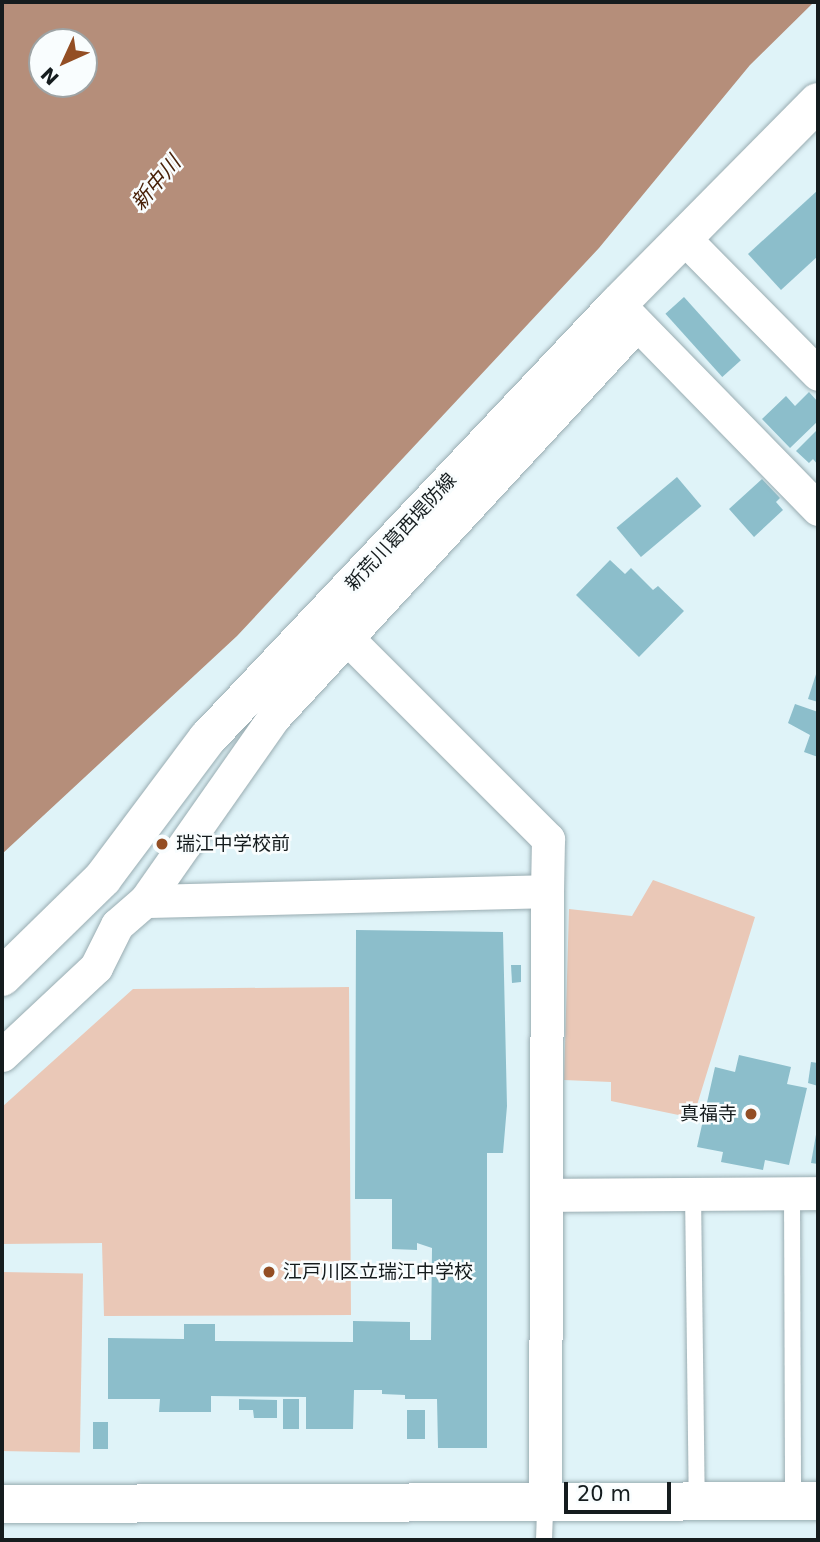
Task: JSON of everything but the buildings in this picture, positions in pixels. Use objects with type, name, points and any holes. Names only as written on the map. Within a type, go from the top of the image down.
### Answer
[{"type":"main road","name":"新荒川葛西堤防線","points":[[2,977],[89,894],[186,763],[334,625],[627,314],[683,237],[818,102]]},
{"type":"main road","points":[[2,1504],[544,1522],[697,1502],[806,1501]]},
{"type":"street","points":[[683,237],[818,374]]},
{"type":"street","points":[[627,314],[818,509]]},
{"type":"street","points":[[2,1055],[96,967],[117,925],[145,901],[334,625],[548,839],[544,1522]]},
{"type":"street","points":[[145,901],[547,891]]},
{"type":"street","points":[[547,1195],[805,1193]]},
{"type":"lane","points":[[693,1192],[697,1502]]},
{"type":"lane","points":[[805,1193],[806,1501]]},
{"type":"shaded area","points":[[653,880],[755,917],[693,1118],[611,1101],[611,1082],[564,1080],[569,909],[632,916]]},
{"type":"shaded area","points":[[349,987],[351,1315],[104,1316],[102,1243],[2,1244],[2,1107],[133,989]]},
{"type":"shaded area","points":[[2,1272],[83,1273],[80,1452],[2,1451]]},
{"type":"water","name":"新中川","points":[[2,2],[814,2],[750,65],[599,248],[237,636],[2,854]]},
{"type":"place","name":"瑞江中学校前","points":[[162,844]]},
{"type":"place","name":"真福寺","points":[[751,1114]]},
{"type":"place","name":"江戸川区立瑞江中学校","points":[[269,1272]]}]
